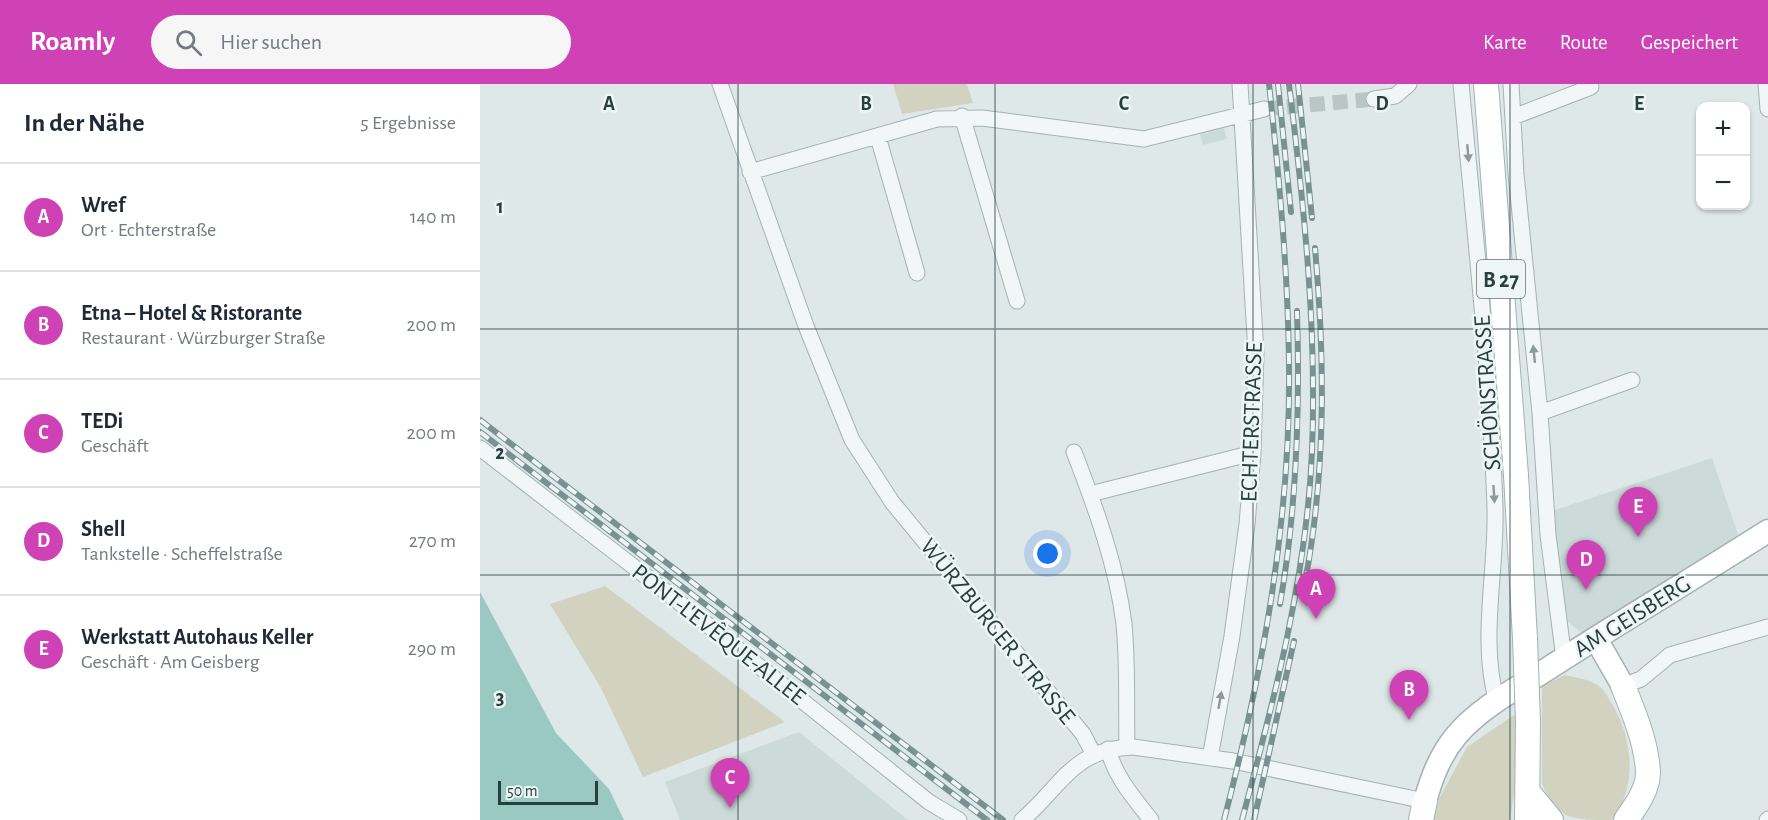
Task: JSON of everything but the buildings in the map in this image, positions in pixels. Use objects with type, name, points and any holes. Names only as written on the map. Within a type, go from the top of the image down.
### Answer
[{"type":"main road","name":"B 27","points":[[1486,84],[1515,464],[1525,639],[1528,723],[1527,820]]},
{"type":"main road","points":[[1623,686],[1638,727],[1648,775],[1641,799],[1626,820]]},
{"type":"main road","points":[[1528,792],[1551,820]]},
{"type":"street","name":"WÜRZBURGER STRASSE","points":[[720,84],[806,326],[852,440],[892,502],[1083,734],[1112,763],[1120,779],[1152,820]]},
{"type":"street","name":"ECHTERSTRASSE","points":[[1210,758],[1232,636],[1247,524],[1253,453],[1256,354],[1240,84]]},
{"type":"street","points":[[1374,99],[1395,96],[1409,84]]},
{"type":"street","name":"SCHÖNSTRASSE","points":[[1461,84],[1481,291],[1495,508],[1489,675],[1497,702]]},
{"type":"street","points":[[1511,84],[1520,218],[1540,412],[1548,535],[1564,659]]},
{"type":"street","points":[[1766,84],[1768,109]]},
{"type":"street","points":[[1513,117],[1591,87]]},
{"type":"street","points":[[750,172],[937,119],[962,116],[1144,139],[1242,113],[1264,110]]},
{"type":"street","points":[[962,116],[1017,301]]},
{"type":"street","points":[[878,137],[917,273]]},
{"type":"street","points":[[1540,412],[1632,381]]},
{"type":"street","name":"PONT-L'EVÊQUE-ALLEE","points":[[480,448],[674,598],[929,802],[959,820]]},
{"type":"street","points":[[1074,452],[1090,495],[1117,587],[1124,623],[1127,747]]},
{"type":"street","points":[[1090,495],[1253,453]]},
{"type":"street","name":"AM GEISBERG","points":[[1497,702],[1768,531]]},
{"type":"street","points":[[1596,639],[1623,686],[1641,679],[1670,655],[1768,627]]},
{"type":"street","points":[[1022,820],[1057,781],[1101,752],[1127,747],[1210,758],[1423,810],[1432,777],[1444,752],[1458,734],[1497,702]]},
{"type":"shaded area","points":[[893,84],[967,84],[973,103],[902,114]]},
{"type":"shaded area","points":[[1223,125],[1227,139],[1203,145],[1199,131]]},
{"type":"shaded area","points":[[1712,458],[1739,537],[1582,633],[1567,621],[1549,512]]},
{"type":"shaded area","points":[[605,586],[785,722],[643,777],[601,688],[550,604]]},
{"type":"shaded area","points":[[480,592],[556,733],[609,789],[624,820],[480,820]]},
{"type":"shaded area","points":[[1565,675],[1588,680],[1602,689],[1611,702],[1624,731],[1630,762],[1629,777],[1626,793],[1612,820],[1576,818],[1559,811],[1547,795],[1542,783],[1542,686]]},
{"type":"shaded area","points":[[1517,713],[1518,769],[1510,820],[1433,820],[1440,797],[1467,747]]},
{"type":"shaded area","points":[[799,732],[908,820],[680,820],[665,782]]},
{"type":"tunnel","points":[[1264,109],[1374,99]]},
{"type":"railway","points":[[1224,820],[1262,651],[1280,537],[1285,480],[1289,364],[1287,294],[1269,84]]},
{"type":"railway","points":[[1278,84],[1291,212]]},
{"type":"railway","points":[[1242,820],[1287,637],[1309,498],[1313,405],[1311,313],[1300,176],[1289,84]]},
{"type":"railway","points":[[1298,84],[1312,218]]},
{"type":"railway","points":[[1305,582],[1317,499],[1322,416],[1321,332],[1315,248]]},
{"type":"railway","points":[[1280,604],[1294,495],[1298,384],[1297,311]]},
{"type":"railway","points":[[480,420],[1003,820]]},
{"type":"railway","points":[[480,432],[987,820]]},
{"type":"railway","points":[[1254,820],[1294,641]]},
{"type":"place","name":"Werkstatt Autohaus Keller","points":[[1638,537]]},
{"type":"place","name":"Shell","points":[[1586,590]]},
{"type":"place","name":"Wref","points":[[1316,619]]},
{"type":"place","name":"Etna – Hotel & Ristorante","points":[[1409,720]]},
{"type":"place","name":"TEDi","points":[[730,808]]}]
